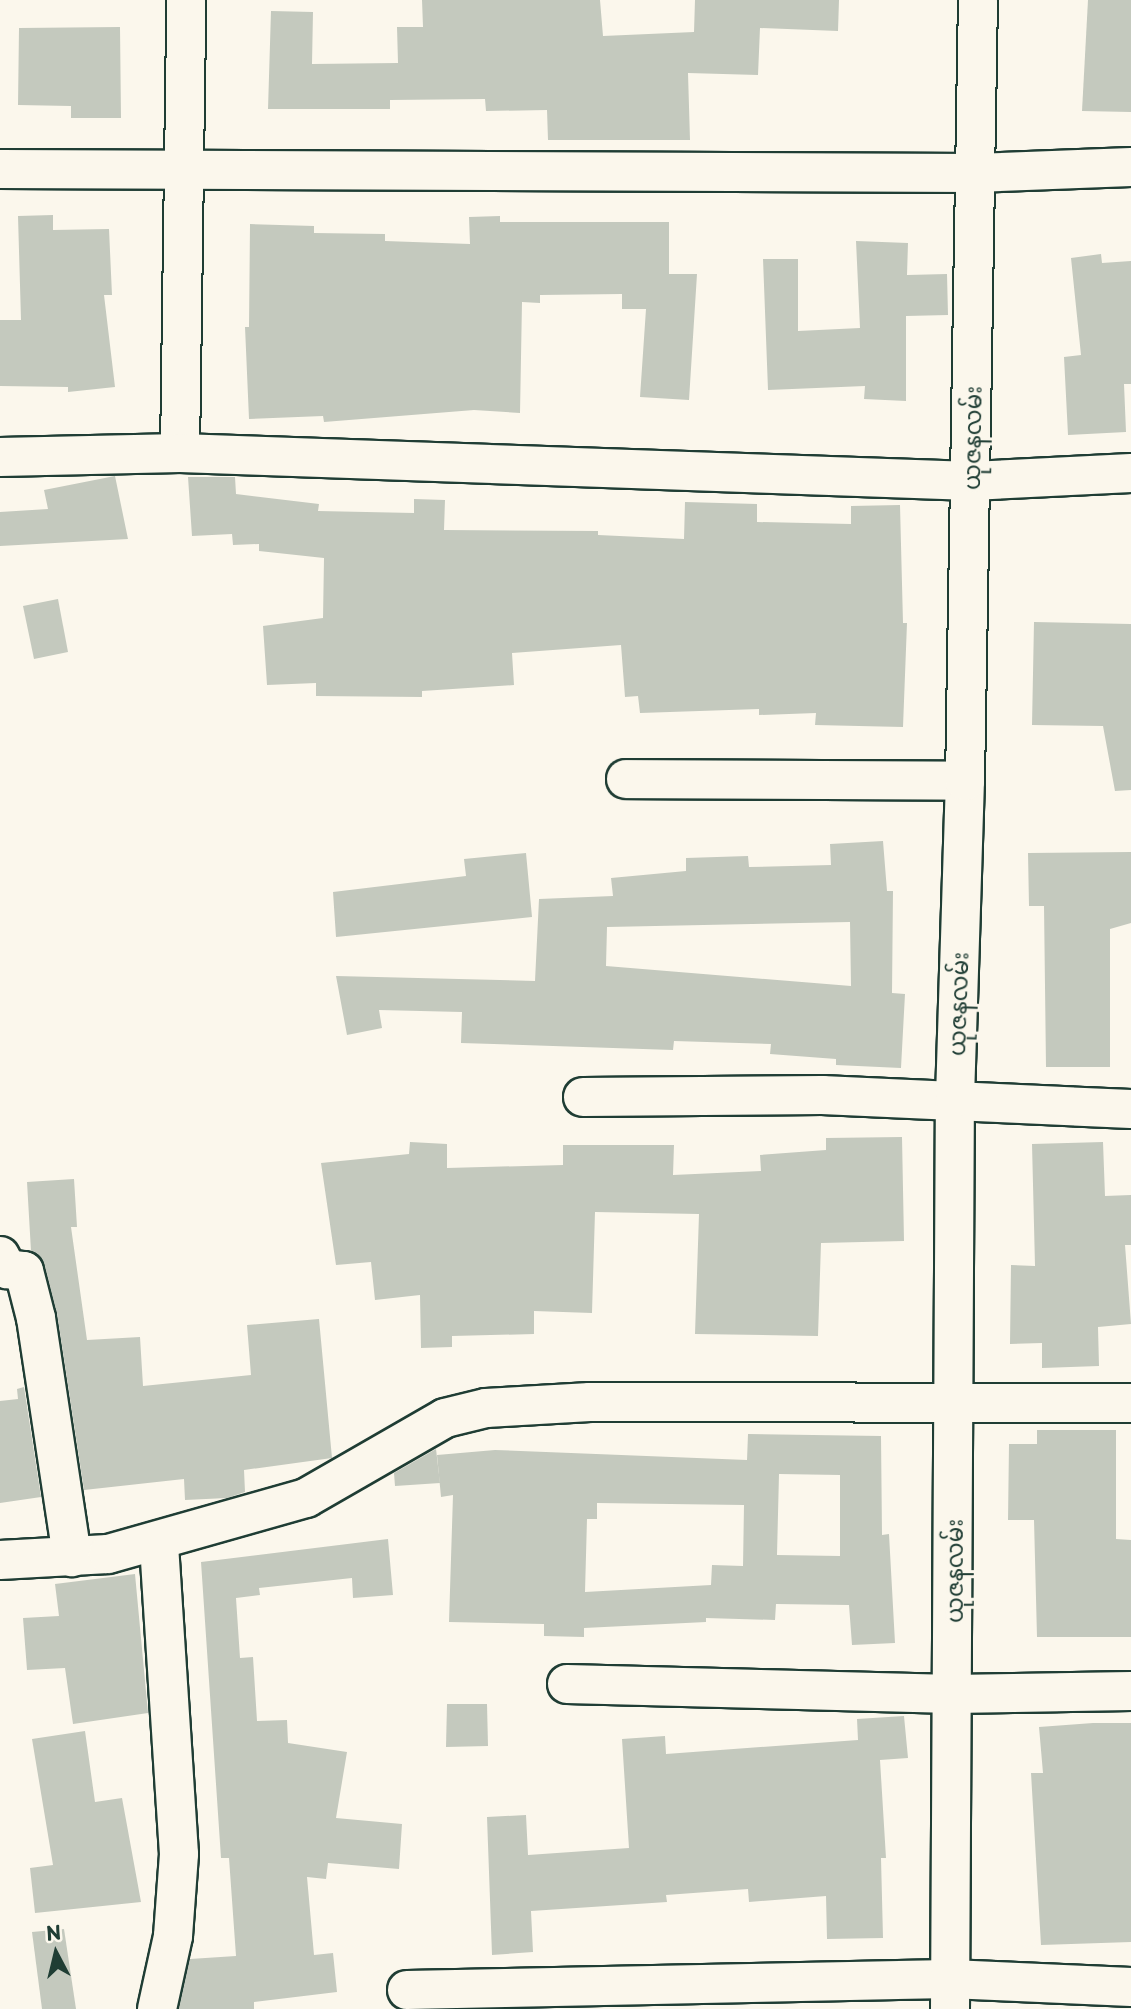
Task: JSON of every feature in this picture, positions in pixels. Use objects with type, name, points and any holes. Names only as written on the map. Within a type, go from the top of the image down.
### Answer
[{"type":"street","points":[[180,453],[186,0]]},
{"type":"street","name":"ယုဇနလမ်း","points":[[950,1994],[955,1098],[972,481],[978,0]]},
{"type":"street","points":[[0,169],[975,173],[1131,167]]},
{"type":"street","points":[[0,457],[180,453],[972,481],[1131,473]]},
{"type":"street","points":[[626,779],[965,781]]},
{"type":"street","points":[[583,1097],[955,1098],[1131,1109]]},
{"type":"street","points":[[0,1256],[7,1269],[24,1271],[36,1318],[72,1557]]},
{"type":"street","points":[[0,1560],[72,1557],[159,1543],[306,1498],[445,1418],[486,1408],[590,1402],[1131,1403]]},
{"type":"street","points":[[157,2009],[173,1936],[179,1854],[159,1543]]},
{"type":"street","points":[[567,1684],[953,1694],[1131,1690]]},
{"type":"street","points":[[407,1990],[950,1994],[1131,1987]]},
{"type":"building","points":[[422,0],[600,0],[603,36],[694,32],[695,0],[839,0],[838,31],[760,28],[758,75],[688,73],[690,140],[548,140],[547,110],[486,111],[485,99],[390,100],[390,109],[268,109],[271,11],[313,12],[312,64],[398,63],[397,27],[423,27]]},
{"type":"building","points":[[1088,0],[1131,0],[1131,112],[1082,111]]},
{"type":"building","points":[[120,27],[121,118],[71,118],[71,106],[18,105],[19,28]]},
{"type":"building","points":[[53,215],[53,230],[109,229],[112,295],[104,295],[115,387],[68,392],[68,387],[0,386],[0,320],[21,320],[18,216]]},
{"type":"building","points":[[500,216],[500,222],[669,222],[669,274],[697,274],[689,400],[640,397],[646,309],[622,309],[622,294],[540,295],[540,303],[522,302],[520,413],[474,410],[324,422],[323,416],[249,419],[245,327],[249,327],[250,224],[314,226],[314,233],[385,234],[385,241],[470,244],[469,217]]},
{"type":"building","points":[[856,241],[908,243],[907,275],[947,274],[948,315],[906,316],[906,401],[864,399],[865,386],[768,390],[763,259],[798,259],[798,331],[860,328]]},
{"type":"building","points":[[1101,254],[1102,263],[1131,261],[1131,384],[1124,384],[1126,432],[1068,435],[1064,357],[1081,355],[1071,258]]},
{"type":"building","points":[[115,476],[128,539],[0,546],[0,512],[48,509],[44,490]]},
{"type":"building","points":[[188,477],[235,477],[236,494],[319,504],[318,511],[414,513],[414,499],[445,500],[444,530],[598,531],[598,535],[684,539],[685,502],[757,504],[757,522],[851,524],[851,506],[900,505],[903,623],[907,623],[903,727],[815,725],[816,713],[759,715],[759,709],[640,713],[638,696],[625,697],[621,645],[512,653],[514,685],[422,691],[422,697],[316,696],[316,683],[267,685],[263,626],[323,618],[324,558],[259,551],[259,544],[233,545],[232,534],[192,536]]},
{"type":"building","points":[[58,599],[68,652],[34,659],[23,606]]},
{"type":"building","points":[[1034,622],[1131,624],[1131,790],[1115,791],[1103,726],[1032,725]]},
{"type":"building","points":[[883,841],[887,891],[893,891],[892,993],[905,994],[901,1068],[836,1065],[836,1059],[770,1054],[771,1044],[674,1041],[673,1050],[461,1043],[462,1012],[379,1010],[382,1028],[347,1035],[336,976],[535,981],[539,899],[613,896],[611,878],[686,871],[686,858],[748,856],[749,867],[831,865],[830,844]],"holes":[[[850,922],[851,986],[606,966],[607,927]]]},
{"type":"building","points":[[1131,852],[1131,923],[1110,929],[1110,1067],[1046,1067],[1044,906],[1029,906],[1028,853]]},
{"type":"building","points":[[526,853],[532,917],[336,937],[333,892],[466,876],[464,859]]},
{"type":"building","points":[[902,1137],[904,1241],[821,1243],[818,1336],[695,1334],[699,1214],[595,1212],[592,1313],[534,1311],[534,1334],[452,1336],[452,1347],[421,1348],[420,1295],[375,1300],[371,1262],[336,1265],[321,1163],[409,1154],[410,1142],[447,1144],[447,1168],[563,1165],[563,1145],[674,1145],[673,1175],[761,1171],[760,1155],[826,1150],[826,1138]]},
{"type":"building","points":[[1103,1142],[1105,1196],[1131,1195],[1131,1245],[1125,1245],[1131,1324],[1098,1327],[1099,1366],[1042,1368],[1042,1343],[1010,1344],[1011,1265],[1035,1266],[1032,1144]]},
{"type":"building","points":[[74,1179],[77,1227],[71,1227],[87,1340],[140,1337],[143,1386],[251,1375],[247,1325],[319,1319],[332,1458],[244,1470],[245,1492],[227,1498],[185,1500],[184,1479],[84,1490],[57,1313],[45,1266],[31,1251],[27,1182]]},
{"type":"building","points":[[24,1387],[41,1497],[0,1503],[0,1401],[18,1399],[17,1389]]},
{"type":"building","points":[[1037,1430],[1116,1430],[1116,1539],[1131,1540],[1131,1637],[1037,1637],[1034,1520],[1008,1520],[1009,1444],[1037,1444]]},
{"type":"building","points":[[748,1434],[881,1436],[882,1535],[889,1534],[895,1643],[852,1645],[849,1605],[776,1604],[775,1620],[706,1618],[706,1622],[584,1628],[584,1637],[544,1636],[544,1624],[449,1622],[453,1495],[441,1497],[437,1455],[495,1450],[747,1460]],"holes":[[[779,1474],[840,1475],[840,1556],[777,1555]],[[597,1503],[744,1505],[743,1566],[712,1565],[711,1585],[585,1592],[587,1519],[597,1519]]]},
{"type":"building","points":[[436,1449],[440,1483],[395,1486],[394,1473]]},
{"type":"building","points":[[388,1539],[393,1595],[353,1598],[352,1578],[259,1588],[260,1595],[236,1598],[240,1658],[253,1657],[257,1721],[287,1720],[288,1743],[347,1752],[336,1818],[402,1824],[399,1869],[328,1863],[326,1879],[307,1877],[314,1955],[333,1953],[337,1992],[254,2002],[254,2009],[179,2009],[190,1959],[236,1956],[229,1858],[221,1858],[201,1562]]},
{"type":"building","points":[[135,1574],[148,1713],[73,1724],[65,1668],[27,1670],[23,1618],[59,1616],[55,1584]]},
{"type":"building","points":[[447,1704],[487,1704],[488,1746],[446,1747]]},
{"type":"building","points":[[904,1716],[908,1758],[880,1760],[886,1858],[881,1858],[883,1938],[827,1939],[826,1896],[749,1902],[748,1889],[666,1895],[667,1902],[531,1911],[533,1952],[492,1955],[487,1817],[526,1815],[528,1855],[629,1848],[622,1739],[665,1736],[666,1754],[858,1740],[857,1719]]},
{"type":"building","points":[[1131,1723],[1131,1942],[1041,1945],[1031,1773],[1043,1773],[1039,1727]]},
{"type":"building","points":[[85,1731],[95,1802],[122,1798],[141,1902],[35,1913],[30,1868],[53,1865],[32,1739]]},
{"type":"building","points":[[64,1929],[76,2009],[42,2009],[32,1932]]}]
